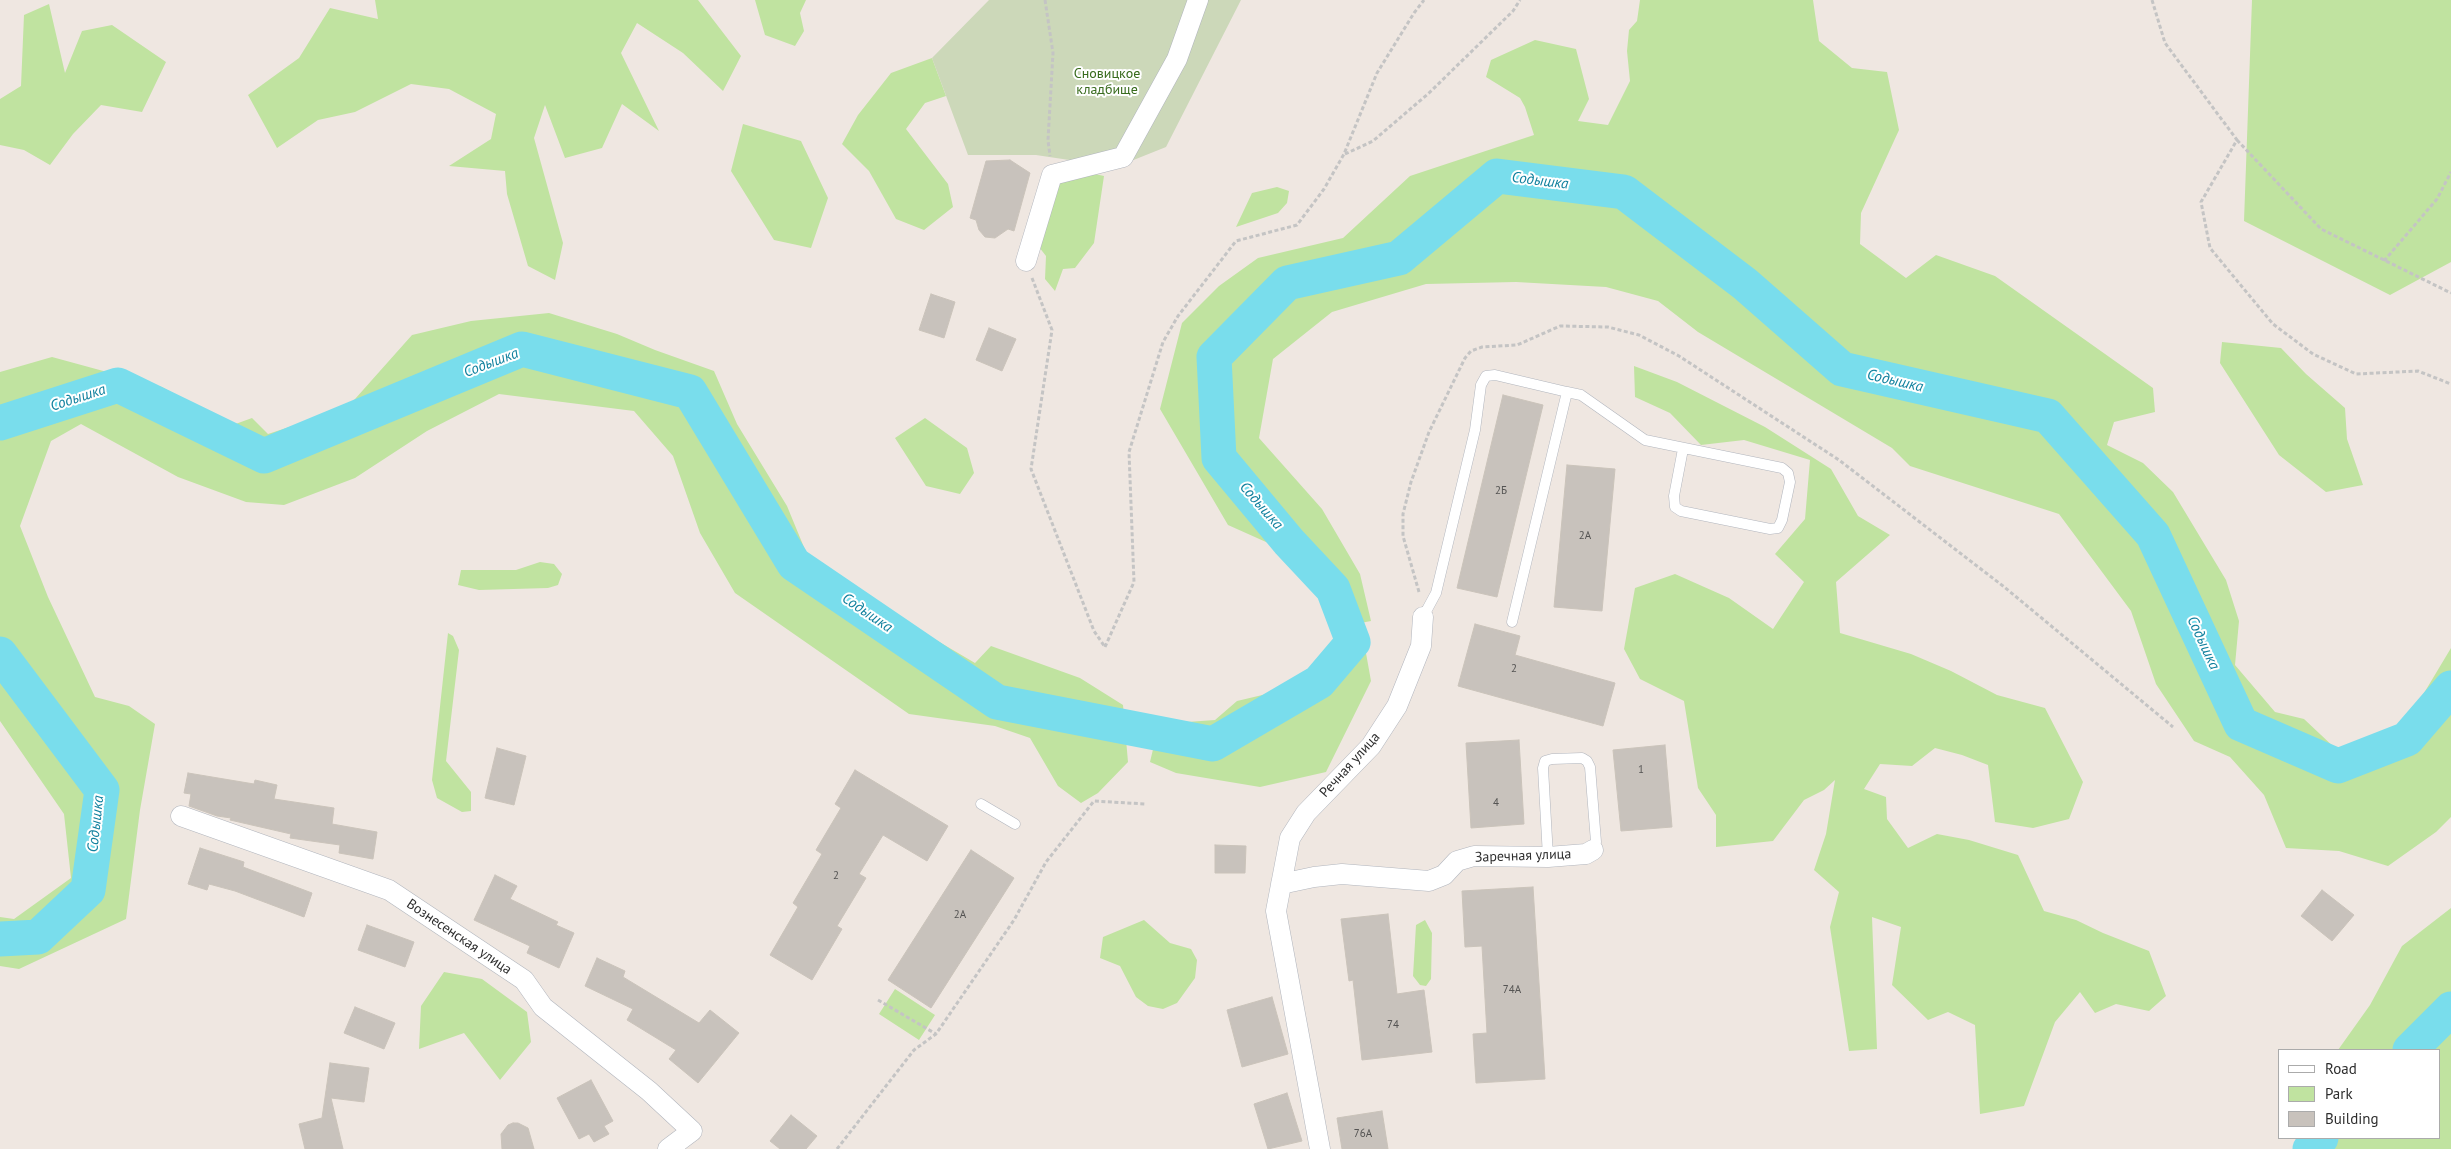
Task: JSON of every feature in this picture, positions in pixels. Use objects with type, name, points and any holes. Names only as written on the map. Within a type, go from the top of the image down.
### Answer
[{"type":"street","points":[[1026,261],[1052,176],[1123,157],[1177,59],[1198,0]]},
{"type":"street","name":"Речная улица","points":[[1320,1149],[1276,911],[1281,884],[1290,838],[1301,821],[1370,746],[1397,706],[1421,646],[1423,618]]},
{"type":"street","name":"Вознесенская улица","points":[[182,816],[389,890],[524,980],[543,1007],[649,1092],[692,1131],[668,1149]]},
{"type":"street","name":"Заречная улица","points":[[1281,884],[1314,877],[1342,874],[1429,881],[1444,875],[1457,861],[1474,856],[1548,857],[1586,854],[1593,850]]},
{"type":"lane","points":[[1423,618],[1436,593],[1475,430],[1481,385],[1486,376],[1495,374],[1581,395],[1645,440],[1782,468],[1788,473],[1790,482],[1782,520],[1778,528],[1770,529],[1690,513],[1675,507],[1674,496],[1683,449]]},
{"type":"lane","points":[[1512,622],[1568,392]]},
{"type":"lane","points":[[1548,857],[1543,768],[1545,761],[1552,759],[1582,758],[1587,761],[1590,767],[1596,842],[1593,850]]},
{"type":"lane","points":[[981,804],[1015,824]]},
{"type":"path","points":[[1045,0],[1053,53],[1048,140],[1052,176]]},
{"type":"path","points":[[1026,261],[1052,330],[1031,469],[1094,630],[1105,647],[1134,582],[1129,452],[1163,342],[1178,316],[1236,241],[1297,225],[1324,189],[1344,154],[1377,73],[1424,0]]},
{"type":"path","points":[[1344,154],[1373,141],[1422,99],[1459,66],[1513,11],[1520,0]]},
{"type":"path","points":[[2152,0],[2165,43],[2237,140],[2320,229],[2451,293]]},
{"type":"path","points":[[2237,140],[2200,202],[2210,248],[2273,324],[2313,354],[2356,374],[2418,371],[2451,384]]},
{"type":"path","points":[[2384,261],[2437,199],[2451,172]]},
{"type":"path","points":[[1423,618],[1418,588],[1403,536],[1403,514],[1411,482],[1429,432],[1464,358],[1471,351],[1482,347],[1518,345],[1560,326],[1608,327],[1639,335],[1679,356],[1839,460],[2003,586],[2173,727]]},
{"type":"path","points":[[837,1149],[914,1050],[936,1034],[1014,920],[1046,862],[1094,801],[1145,804]]},
{"type":"path","points":[[878,1000],[936,1034]]},
{"type":"green space","points":[[375,0],[698,0],[741,56],[723,91],[683,53],[637,23],[621,53],[659,131],[622,104],[602,148],[565,158],[545,105],[534,138],[563,243],[555,280],[528,266],[507,194],[505,171],[449,166],[491,139],[496,114],[449,89],[411,84],[355,112],[318,120],[277,148],[248,95],[299,58],[330,8],[378,19]]},
{"type":"green space","points":[[755,0],[806,0],[800,13],[804,31],[795,46],[765,35]]},
{"type":"green space","name":"Сновицкое кладбище","points":[[989,0],[1241,0],[1166,147],[1116,167],[1036,155],[968,155],[932,58]]},
{"type":"green space","points":[[1640,0],[1813,0],[1819,41],[1852,68],[1887,72],[1899,130],[1861,213],[1860,244],[1906,278],[1936,255],[1995,276],[2153,388],[2155,412],[2114,422],[2107,445],[2143,463],[2173,492],[2226,580],[2239,621],[2235,665],[2275,712],[2304,719],[2337,750],[2338,766],[2407,739],[2421,698],[2451,648],[2451,817],[2436,832],[2388,866],[2339,851],[2286,848],[2264,795],[2230,757],[2194,741],[2156,684],[2131,611],[2059,514],[1910,466],[1892,448],[1698,332],[1658,301],[1606,287],[1516,282],[1426,284],[1332,312],[1273,359],[1259,438],[1322,509],[1360,574],[1371,621],[1355,624],[1342,576],[1228,525],[1160,409],[1182,323],[1219,286],[1258,258],[1343,238],[1410,176],[1534,135],[1520,98],[1486,77],[1491,60],[1535,40],[1576,49],[1589,99],[1578,121],[1608,125],[1630,81],[1627,51],[1629,30],[1637,21]]},
{"type":"green space","points":[[2252,0],[2451,0],[2451,262],[2390,295],[2244,221]]},
{"type":"green space","points":[[49,4],[65,73],[82,31],[112,25],[166,62],[142,112],[101,105],[73,134],[50,165],[24,150],[0,145],[0,99],[21,86],[24,15]]},
{"type":"green space","points":[[932,58],[946,96],[925,103],[906,129],[948,184],[953,207],[924,230],[896,219],[869,171],[842,144],[858,115],[891,73]]},
{"type":"green space","points":[[743,124],[801,141],[828,198],[811,248],[774,240],[731,171]]},
{"type":"green space","points":[[1077,170],[1104,176],[1094,243],[1075,268],[1063,269],[1055,291],[1045,279],[1046,256],[1039,247],[1051,182]]},
{"type":"green space","points":[[1277,187],[1289,191],[1287,203],[1278,213],[1236,227],[1252,193]]},
{"type":"green space","points":[[549,313],[617,334],[714,371],[737,424],[787,506],[808,557],[897,617],[975,663],[991,646],[1080,678],[1123,705],[1128,762],[1098,793],[1081,803],[1058,786],[1030,738],[995,726],[909,714],[735,593],[700,533],[673,456],[634,411],[499,394],[427,431],[355,478],[284,505],[246,502],[178,477],[81,424],[51,441],[20,526],[48,597],[95,697],[129,706],[155,724],[140,810],[126,919],[19,969],[0,966],[0,917],[14,919],[71,878],[64,814],[0,721],[0,372],[52,357],[162,387],[230,426],[252,418],[268,434],[347,408],[412,335],[471,321]]},
{"type":"green space","points":[[2222,342],[2281,348],[2306,374],[2345,408],[2347,439],[2363,485],[2326,492],[2279,455],[2220,363]]},
{"type":"green space","points":[[1634,366],[1677,382],[1765,427],[1831,469],[1858,516],[1890,535],[1836,582],[1840,633],[1911,654],[1951,671],[1997,695],[2045,708],[2083,782],[2069,819],[2033,828],[1995,822],[1988,765],[1962,755],[1935,748],[1912,766],[1880,764],[1864,789],[1886,797],[1887,819],[1908,848],[1937,834],[1969,840],[2018,855],[2044,911],[2076,920],[2149,951],[2166,996],[2149,1011],[2116,1004],[2095,1013],[2080,992],[2055,1022],[2024,1106],[1980,1114],[1975,1025],[1948,1012],[1928,1020],[1892,985],[1901,927],[1872,917],[1877,1049],[1849,1051],[1830,927],[1839,892],[1814,870],[1826,834],[1835,780],[1824,790],[1804,800],[1773,841],[1716,847],[1716,815],[1698,788],[1684,701],[1640,679],[1624,649],[1635,588],[1675,574],[1729,598],[1773,629],[1804,582],[1775,554],[1805,519],[1810,460],[1744,440],[1701,445],[1670,413],[1635,397]]},
{"type":"green space","points":[[925,418],[967,448],[974,473],[960,494],[926,486],[895,438]]},
{"type":"green space","points":[[540,562],[554,564],[562,574],[558,585],[548,588],[479,590],[458,585],[461,570],[516,570]]},
{"type":"green space","points":[[448,633],[453,636],[459,650],[446,761],[471,792],[471,811],[462,812],[437,798],[432,780]]},
{"type":"green space","points":[[1364,642],[1371,681],[1326,772],[1260,787],[1176,773],[1150,762],[1159,724],[1215,720],[1237,701],[1275,692]]},
{"type":"green space","points":[[2451,908],[2451,1149],[2296,1149],[2299,1139],[2441,1139],[2441,1049],[2339,1049],[2370,1005],[2402,946]]},
{"type":"green space","points":[[1144,920],[1170,943],[1191,949],[1197,960],[1195,978],[1177,1003],[1163,1009],[1148,1006],[1136,997],[1120,966],[1100,958],[1103,937]]},
{"type":"green space","points":[[1425,920],[1432,933],[1431,979],[1426,986],[1420,985],[1413,976],[1416,925]]},
{"type":"green space","points":[[444,972],[482,979],[527,1012],[531,1042],[500,1080],[464,1033],[419,1049],[421,1006]]},
{"type":"green space","points":[[895,989],[935,1015],[919,1040],[879,1014]]},
{"type":"building","points":[[1010,160],[1030,173],[1014,231],[1008,229],[995,238],[985,237],[979,230],[976,220],[970,218],[986,161]]},
{"type":"building","points":[[931,294],[955,302],[944,338],[919,330]]},
{"type":"building","points":[[989,328],[1016,339],[1002,371],[976,360]]},
{"type":"building","points":[[1503,395],[1543,405],[1497,597],[1457,588]]},
{"type":"building","points":[[1567,465],[1615,469],[1602,611],[1554,607]]},
{"type":"building","points":[[1475,624],[1520,636],[1515,655],[1615,683],[1603,726],[1458,686]]},
{"type":"building","points":[[1519,740],[1524,824],[1471,828],[1466,743]]},
{"type":"building","points":[[1665,745],[1672,827],[1621,831],[1613,750]]},
{"type":"building","points":[[497,748],[526,756],[514,805],[485,798]]},
{"type":"building","points":[[855,770],[948,826],[927,861],[883,835],[859,874],[866,878],[837,926],[842,929],[812,980],[770,955],[798,907],[793,903],[822,854],[816,850],[841,808],[835,804]]},
{"type":"building","points":[[188,773],[254,784],[255,780],[277,785],[274,799],[334,808],[332,824],[377,832],[373,859],[339,853],[340,845],[290,838],[291,834],[230,820],[231,818],[217,816],[189,806],[191,794],[184,793]]},
{"type":"building","points":[[1215,845],[1246,846],[1245,873],[1215,873]]},
{"type":"building","points":[[200,848],[244,862],[243,867],[312,893],[304,917],[235,891],[209,884],[207,890],[188,884]]},
{"type":"building","points":[[971,850],[1014,878],[931,1008],[888,980]]},
{"type":"building","points":[[495,875],[517,886],[510,899],[558,922],[556,925],[574,933],[559,968],[527,953],[530,946],[474,920]]},
{"type":"building","points":[[1533,887],[1545,1079],[1476,1083],[1473,1034],[1487,1033],[1482,946],[1465,947],[1462,891]]},
{"type":"building","points":[[2322,890],[2354,915],[2332,941],[2301,916]]},
{"type":"building","points":[[1388,914],[1397,994],[1424,990],[1432,1052],[1362,1060],[1353,980],[1349,981],[1341,919]]},
{"type":"building","points":[[367,925],[414,942],[405,967],[358,950]]},
{"type":"building","points":[[597,958],[625,971],[623,977],[699,1023],[710,1010],[739,1033],[698,1083],[669,1059],[676,1050],[627,1020],[633,1009],[585,986]]},
{"type":"building","points":[[1272,997],[1288,1054],[1242,1067],[1227,1010]]},
{"type":"building","points":[[355,1007],[395,1023],[384,1049],[344,1033]]},
{"type":"building","points":[[330,1063],[369,1068],[364,1102],[331,1098],[343,1149],[305,1149],[299,1124],[322,1118]]},
{"type":"building","points":[[591,1080],[613,1121],[604,1126],[609,1134],[594,1142],[589,1134],[579,1139],[557,1098]]},
{"type":"building","points":[[1287,1093],[1302,1141],[1268,1149],[1254,1104]]},
{"type":"building","points":[[1382,1111],[1388,1149],[1342,1149],[1337,1118]]},
{"type":"building","points":[[791,1115],[817,1136],[806,1149],[780,1149],[770,1141]]},
{"type":"building","points":[[518,1123],[528,1128],[534,1149],[502,1149],[501,1134],[508,1125]]},
{"type":"waterway","name":"Содышка","points":[[0,423],[118,385],[264,456],[522,349],[690,392],[794,564],[997,702],[1213,744],[1319,682],[1353,642],[1333,589],[1289,542],[1219,458],[1214,357],[1287,283],[1399,258],[1497,176],[1624,192],[1745,284],[1842,369],[2048,416],[2153,535],[2241,724],[2338,766],[2407,739],[2451,688]]},
{"type":"waterway","name":"Содышка","points":[[0,654],[102,790],[88,890],[38,937],[0,939]]},
{"type":"waterway","name":"Содышка","points":[[2411,1049],[2451,1009]]},
{"type":"waterway","name":"Содышка","points":[[2310,1149],[2320,1139]]}]
